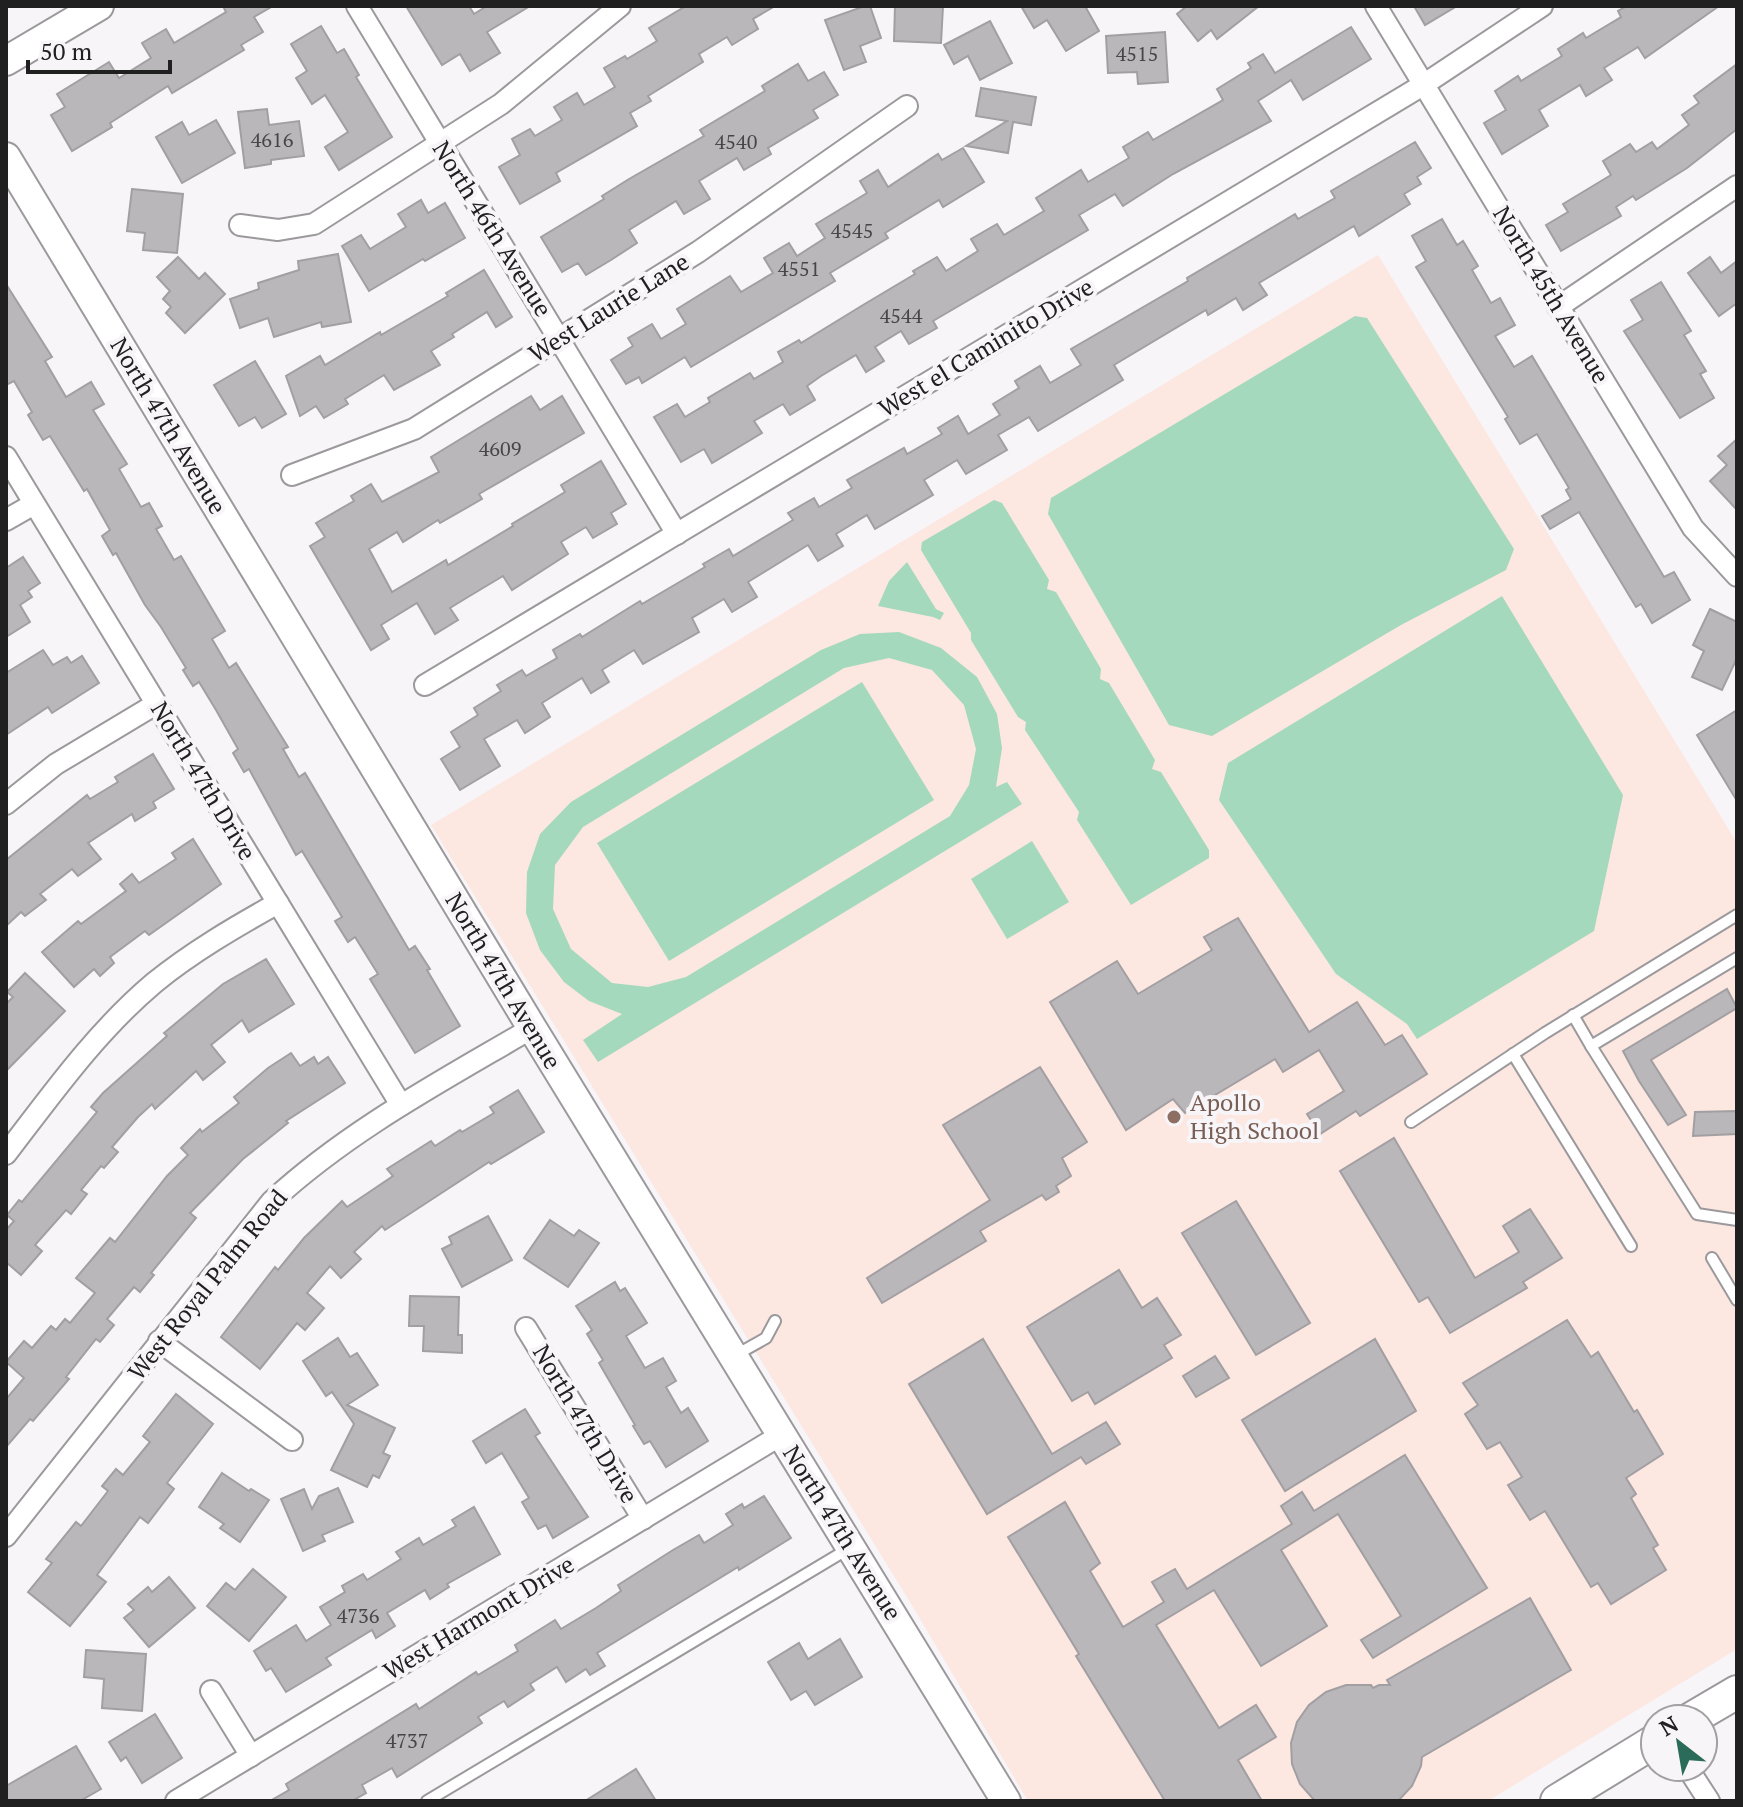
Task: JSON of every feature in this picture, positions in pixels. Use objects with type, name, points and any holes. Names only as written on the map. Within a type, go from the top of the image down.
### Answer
[{"type":"main road","points":[[1718,1703],[1737,1692]]},
{"type":"main road","points":[[1557,1801],[1639,1751]]},
{"type":"street","points":[[6,61],[99,6]]},
{"type":"street","name":"North 46th Avenue","points":[[357,6],[677,534]]},
{"type":"street","points":[[240,225],[278,230],[314,224],[501,104],[620,6]]},
{"type":"street","name":"North 45th Avenue","points":[[1376,6],[1693,528],[1737,576]]},
{"type":"street","name":"West el Caminito Drive","points":[[425,685],[1423,85],[1542,6]]},
{"type":"street","name":"West Laurie Lane","points":[[292,475],[414,429],[698,252],[907,106]]},
{"type":"street","name":"North 47th Avenue","points":[[6,157],[532,1028],[1006,1801]]},
{"type":"street","points":[[1558,307],[1737,186]]},
{"type":"street","name":"North 47th Drive","points":[[6,457],[401,1105]]},
{"type":"street","points":[[6,520],[34,504]]},
{"type":"street","points":[[6,804],[56,764],[156,704]]},
{"type":"street","points":[[6,1154],[60,1084],[124,1011],[196,951],[278,903]]},
{"type":"street","name":"West Royal Palm Road","points":[[6,1536],[272,1201],[306,1170],[401,1105],[532,1028]]},
{"type":"street","name":"North 47th Drive","points":[[526,1328],[643,1519]]},
{"type":"street","points":[[159,1341],[292,1440]]},
{"type":"street","name":"West Harmont Drive","points":[[176,1801],[781,1435]]},
{"type":"street","points":[[211,1691],[251,1756]]},
{"type":"street","points":[[1697,1783],[1709,1801]]},
{"type":"lane","points":[[1411,1122],[1573,1015],[1737,915]]},
{"type":"lane","points":[[1591,1046],[1737,958]]},
{"type":"lane","points":[[1573,1015],[1697,1214],[1737,1220]]},
{"type":"lane","points":[[1513,1054],[1631,1246]]},
{"type":"lane","points":[[1712,1258],[1737,1300]]},
{"type":"lane","points":[[733,1357],[766,1338],[775,1321]]},
{"type":"lane","points":[[427,1801],[852,1547]]},
{"type":"shaded area","name":"Apollo High School","points":[[1378,255],[1737,843],[1737,1649],[1649,1703],[1639,1703],[1639,1709],[1488,1801],[1028,1801],[910,1602],[431,825]]},
{"type":"green space","points":[[1355,316],[1367,318],[1514,549],[1506,570],[1401,625],[1212,736],[1169,725],[1048,514],[1051,498]]},
{"type":"green space","points":[[994,500],[1002,503],[1049,580],[1047,589],[1056,592],[1101,669],[1100,679],[1109,683],[1155,760],[1152,769],[1161,772],[1209,850],[1209,858],[1131,905],[1077,820],[1079,812],[1025,730],[1026,722],[1018,717],[921,550],[922,542]]},
{"type":"green space","points":[[907,562],[936,609],[944,613],[940,620],[878,606],[889,581]]},
{"type":"green space","points":[[1502,596],[1623,795],[1594,931],[1417,1039],[1407,1024],[1336,974],[1219,800],[1228,763]]},
{"type":"green space","points":[[899,632],[941,648],[977,677],[997,714],[1002,748],[996,787],[1007,782],[1022,804],[598,1062],[583,1040],[622,1014],[589,1001],[564,982],[540,950],[526,913],[527,872],[540,834],[571,802],[821,650],[860,634]],"holes":[[[889,658],[932,670],[964,705],[976,749],[969,785],[950,816],[686,977],[648,987],[612,983],[571,949],[553,909],[555,865],[583,827],[844,668]]]},
{"type":"green space","points":[[862,682],[934,800],[669,961],[597,843]]},
{"type":"green space","points":[[1032,841],[1069,902],[1007,939],[971,879]]},
{"type":"building","points":[[223,6],[273,6],[254,17],[263,32],[241,45],[244,50],[172,93],[168,86],[110,123],[112,127],[72,151],[51,115],[65,107],[57,94],[109,62],[119,78],[151,58],[142,43],[166,29],[174,43],[226,12]]},
{"type":"building","points":[[406,6],[469,6],[474,14],[487,6],[530,6],[487,32],[500,53],[470,71],[460,54],[442,65]]},
{"type":"building","points":[[686,6],[775,6],[753,19],[758,29],[732,45],[727,37],[699,54],[703,62],[648,96],[651,101],[630,113],[637,126],[556,173],[560,181],[520,204],[499,167],[520,155],[512,139],[530,129],[535,136],[562,120],[554,107],[577,93],[584,105],[615,87],[604,68],[625,56],[627,59],[657,41],[649,28]]},
{"type":"building","points":[[870,6],[881,38],[860,46],[866,62],[844,70],[825,20]]},
{"type":"building","points":[[895,6],[943,6],[941,43],[894,41]]},
{"type":"building","points":[[1021,6],[1085,6],[1099,31],[1066,51],[1047,20],[1034,28]]},
{"type":"building","points":[[1187,6],[1259,6],[1217,39],[1211,30],[1198,41],[1177,14]]},
{"type":"building","points":[[1414,6],[1457,6],[1425,25]]},
{"type":"building","points":[[1627,6],[1719,6],[1645,58],[1638,47],[1604,68],[1612,80],[1586,96],[1580,85],[1539,110],[1548,126],[1502,154],[1484,123],[1506,110],[1495,91],[1518,76],[1521,81],[1562,56],[1558,49],[1583,33],[1586,38],[1621,17],[1618,11]]},
{"type":"building","points":[[990,21],[1012,63],[980,80],[968,56],[954,64],[944,45]]},
{"type":"building","points":[[321,26],[337,53],[344,49],[359,75],[356,77],[392,137],[339,170],[325,147],[348,132],[325,95],[312,104],[296,78],[307,71],[291,44]]},
{"type":"building","points":[[1351,27],[1371,59],[1303,100],[1291,80],[1258,101],[1271,121],[1173,174],[1123,206],[1115,194],[1079,215],[1088,230],[933,321],[937,328],[909,344],[901,331],[875,347],[884,361],[866,372],[856,355],[821,376],[807,386],[815,400],[790,415],[783,404],[754,421],[762,433],[712,463],[704,449],[681,462],[654,417],[677,404],[685,417],[710,402],[708,398],[750,373],[754,379],[783,362],[778,352],[799,340],[801,343],[915,274],[913,271],[937,257],[946,271],[978,251],[971,239],[997,224],[1004,235],[1044,211],[1036,198],[1081,170],[1088,182],[1129,158],[1123,147],[1148,132],[1153,140],[1223,100],[1217,89],[1251,68],[1248,63],[1263,54],[1275,73]]},
{"type":"building","points":[[1165,32],[1168,82],[1138,84],[1137,72],[1108,73],[1106,36]]},
{"type":"building","points":[[798,64],[808,81],[824,72],[838,95],[813,110],[818,118],[768,148],[771,154],[744,170],[737,158],[699,181],[710,199],[684,214],[676,201],[629,230],[637,243],[611,260],[586,275],[578,263],[562,272],[541,237],[604,199],[602,196],[629,179],[704,136],[700,130],[765,91],[762,86]]},
{"type":"building","points":[[1737,64],[1737,129],[1687,168],[1636,200],[1633,196],[1616,207],[1621,216],[1561,251],[1546,225],[1568,212],[1563,204],[1611,175],[1603,161],[1630,144],[1636,152],[1652,142],[1657,149],[1689,125],[1682,115],[1699,103],[1694,96]]},
{"type":"building","points":[[981,88],[1036,97],[1031,125],[1013,122],[1008,153],[966,146],[1007,121],[976,116]]},
{"type":"building","points":[[267,109],[269,125],[299,121],[304,156],[271,160],[271,164],[245,168],[238,112]]},
{"type":"building","points":[[216,120],[235,153],[182,183],[156,137],[182,122],[189,135]]},
{"type":"building","points":[[1415,142],[1431,168],[1417,177],[1421,184],[1404,194],[1410,204],[1359,236],[1354,226],[1259,283],[1267,295],[1243,310],[1236,298],[1208,315],[1206,310],[1114,365],[1123,380],[1038,431],[1029,417],[998,435],[1007,450],[966,474],[957,460],[924,480],[933,495],[875,529],[867,515],[836,534],[843,546],[818,561],[808,545],[748,582],[757,597],[732,612],[724,599],[692,618],[699,632],[673,647],[643,664],[634,650],[602,670],[609,682],[591,693],[582,678],[542,703],[550,717],[525,733],[517,720],[484,739],[500,766],[460,790],[441,759],[460,747],[451,732],[478,715],[474,708],[501,691],[497,685],[522,670],[526,676],[557,658],[553,650],[580,634],[582,637],[640,601],[642,604],[729,549],[733,556],[793,520],[788,513],[814,498],[819,507],[852,488],[847,480],[904,448],[907,454],[942,434],[938,428],[958,416],[968,434],[1000,415],[993,404],[1019,388],[1015,381],[1040,366],[1050,383],[1081,365],[1071,349],[1295,214],[1298,219],[1335,198],[1331,191]]},
{"type":"building","points":[[963,148],[984,182],[943,207],[939,200],[885,233],[888,238],[830,273],[835,281],[691,367],[685,357],[642,383],[639,377],[626,384],[611,360],[633,346],[628,338],[652,324],[661,339],[686,324],[677,309],[730,276],[741,292],[773,273],[764,258],[789,243],[797,256],[825,238],[816,224],[867,193],[860,181],[878,170],[888,187],[938,154],[942,160]]},
{"type":"building","points":[[132,189],[183,194],[177,253],[143,250],[145,233],[127,231]]},
{"type":"building","points":[[421,200],[428,213],[445,203],[465,238],[369,291],[342,246],[361,235],[370,249],[406,227],[398,214]]},
{"type":"building","points":[[1442,219],[1457,245],[1463,241],[1478,266],[1472,270],[1491,303],[1500,298],[1515,325],[1495,336],[1514,367],[1532,356],[1664,577],[1674,572],[1690,600],[1652,623],[1641,604],[1636,607],[1579,512],[1550,529],[1542,516],[1571,499],[1566,490],[1569,488],[1537,434],[1520,444],[1505,419],[1508,417],[1416,267],[1426,261],[1412,236]]},
{"type":"building","points":[[338,254],[351,322],[322,327],[321,322],[274,337],[268,318],[240,328],[230,299],[259,289],[258,283],[299,270],[298,261]]},
{"type":"building","points":[[178,257],[199,279],[205,273],[225,294],[185,333],[166,313],[171,307],[163,299],[170,291],[157,277]]},
{"type":"building","points":[[1710,257],[1721,273],[1737,261],[1737,303],[1719,316],[1688,273]]},
{"type":"building","points":[[484,270],[512,317],[496,327],[487,312],[431,351],[440,365],[394,390],[384,375],[345,399],[348,404],[324,418],[316,406],[300,416],[286,376],[320,356],[325,365],[448,296],[446,293]]},
{"type":"building","points":[[1661,282],[1691,331],[1684,335],[1706,371],[1700,374],[1714,398],[1680,418],[1624,331],[1643,320],[1631,300]]},
{"type":"building","points":[[6,284],[52,357],[45,361],[66,397],[91,382],[104,404],[93,410],[127,464],[119,469],[141,507],[149,503],[162,526],[156,529],[174,560],[181,556],[225,631],[212,639],[229,668],[236,663],[288,747],[283,749],[299,777],[305,773],[409,950],[415,946],[430,969],[427,970],[460,1026],[415,1053],[370,979],[378,974],[355,937],[348,942],[335,921],[342,917],[302,851],[296,855],[249,769],[244,772],[233,753],[238,749],[199,682],[193,686],[183,670],[186,668],[116,553],[113,555],[102,536],[110,530],[87,489],[84,491],[50,436],[43,440],[28,415],[32,412],[14,381],[6,385]]},
{"type":"building","points":[[255,361],[286,414],[262,428],[255,417],[239,426],[214,385]]},
{"type":"building","points":[[531,396],[540,410],[562,396],[584,433],[479,494],[482,499],[440,523],[438,520],[403,542],[397,532],[369,549],[392,592],[446,560],[448,565],[513,526],[565,492],[561,485],[601,461],[626,504],[611,513],[617,524],[593,538],[586,527],[561,542],[568,554],[512,590],[503,576],[468,597],[450,608],[458,620],[435,634],[417,603],[381,625],[389,639],[371,650],[310,546],[325,537],[316,523],[354,501],[351,496],[371,484],[382,502],[439,472],[431,457]]},
{"type":"building","points":[[1737,439],[1737,510],[1710,481],[1727,465],[1718,456]]},
{"type":"building","points":[[23,557],[40,583],[28,591],[32,597],[20,605],[30,622],[6,637],[6,568]]},
{"type":"building","points":[[1710,609],[1737,622],[1737,658],[1722,690],[1692,677],[1704,651],[1693,645]]},
{"type":"building","points":[[43,650],[53,665],[67,657],[71,663],[82,656],[99,683],[52,713],[48,707],[6,735],[6,673]]},
{"type":"building","points":[[1737,710],[1737,801],[1697,735]]},
{"type":"building","points":[[153,754],[174,789],[153,802],[156,808],[135,821],[132,814],[88,843],[101,859],[78,876],[72,869],[40,894],[46,900],[25,916],[21,912],[6,926],[6,860],[87,795],[90,799],[118,782],[115,777]]},
{"type":"building","points":[[193,839],[221,884],[149,935],[145,931],[110,957],[114,963],[100,976],[94,969],[74,987],[42,952],[78,921],[81,924],[126,891],[120,884],[132,874],[139,883],[176,859],[172,853]]},
{"type":"building","points":[[1238,918],[1309,1032],[1357,1002],[1385,1045],[1402,1035],[1427,1074],[1360,1116],[1356,1111],[1320,1134],[1307,1114],[1344,1091],[1319,1050],[1283,1072],[1275,1059],[1185,1113],[1173,1099],[1126,1130],[1050,1002],[1117,961],[1138,994],[1212,950],[1204,937]]},
{"type":"building","points":[[266,959],[294,1004],[249,1032],[242,1020],[211,1045],[225,1062],[203,1080],[196,1071],[155,1109],[152,1104],[138,1117],[112,1147],[118,1152],[104,1168],[101,1166],[81,1190],[87,1194],[71,1214],[66,1210],[35,1245],[42,1251],[21,1275],[6,1262],[6,1230],[14,1221],[7,1215],[19,1200],[22,1202],[97,1112],[91,1107],[103,1093],[167,1036],[164,1033],[223,984]]},
{"type":"building","points":[[25,973],[65,1011],[6,1071],[6,1004],[13,997],[7,992]]},
{"type":"building","points":[[1727,989],[1737,1008],[1651,1060],[1686,1115],[1668,1125],[1623,1051]]},
{"type":"building","points":[[291,1053],[300,1066],[314,1057],[318,1064],[328,1057],[345,1083],[286,1121],[288,1123],[243,1159],[190,1213],[196,1218],[151,1273],[154,1275],[140,1292],[134,1287],[107,1319],[114,1325],[100,1342],[96,1339],[66,1377],[69,1379],[6,1447],[6,1399],[24,1378],[6,1362],[24,1341],[32,1348],[51,1326],[56,1330],[65,1319],[70,1323],[95,1293],[76,1278],[110,1238],[115,1242],[167,1176],[188,1155],[181,1148],[200,1129],[202,1132],[239,1103],[234,1097]]},
{"type":"building","points":[[1040,1067],[1087,1142],[1062,1158],[1071,1176],[1056,1186],[1059,1192],[1046,1200],[1042,1195],[980,1231],[986,1241],[882,1303],[867,1278],[990,1200],[943,1125]]},
{"type":"building","points":[[518,1090],[544,1132],[491,1164],[489,1162],[385,1230],[382,1226],[354,1252],[361,1259],[341,1278],[330,1266],[307,1293],[324,1308],[305,1330],[297,1323],[260,1369],[221,1337],[275,1267],[278,1270],[304,1238],[342,1201],[347,1207],[393,1176],[387,1169],[431,1141],[435,1146],[494,1113],[490,1107]]},
{"type":"building","points":[[1737,1111],[1737,1134],[1693,1136],[1695,1112]]},
{"type":"building","points":[[1394,1138],[1475,1278],[1519,1252],[1503,1226],[1530,1209],[1562,1258],[1523,1282],[1527,1288],[1450,1333],[1428,1297],[1419,1302],[1340,1171]]},
{"type":"building","points":[[1236,1201],[1310,1323],[1256,1355],[1182,1233]]},
{"type":"building","points":[[488,1216],[512,1260],[462,1287],[442,1249],[452,1244],[449,1237]]},
{"type":"building","points":[[550,1220],[574,1236],[579,1230],[599,1243],[568,1287],[524,1258]]},
{"type":"building","points":[[1119,1270],[1142,1308],[1157,1298],[1181,1335],[1164,1345],[1172,1358],[1095,1404],[1088,1392],[1072,1401],[1027,1327]]},
{"type":"building","points":[[615,1282],[620,1291],[625,1288],[647,1323],[626,1336],[645,1368],[663,1358],[676,1381],[666,1387],[681,1413],[688,1408],[708,1441],[666,1467],[650,1441],[644,1444],[633,1426],[599,1363],[603,1360],[587,1334],[592,1330],[576,1306]]},
{"type":"building","points":[[410,1296],[459,1297],[458,1335],[462,1335],[462,1353],[423,1351],[424,1326],[409,1326]]},
{"type":"building","points":[[1567,1320],[1591,1357],[1598,1352],[1663,1454],[1626,1478],[1636,1494],[1631,1498],[1658,1545],[1653,1548],[1666,1570],[1611,1604],[1598,1583],[1591,1587],[1545,1511],[1530,1520],[1508,1485],[1522,1477],[1500,1442],[1487,1449],[1465,1414],[1478,1405],[1463,1383]]},
{"type":"building","points":[[338,1338],[350,1357],[357,1353],[378,1385],[347,1405],[395,1428],[383,1453],[390,1456],[379,1478],[373,1475],[367,1487],[331,1470],[354,1424],[332,1392],[326,1396],[303,1361]]},
{"type":"building","points":[[983,1339],[1052,1454],[1106,1422],[1120,1444],[1086,1464],[1081,1457],[987,1514],[909,1384]]},
{"type":"building","points":[[1375,1339],[1416,1411],[1285,1491],[1242,1420]]},
{"type":"building","points":[[1215,1356],[1229,1378],[1196,1397],[1183,1376]]},
{"type":"building","points":[[176,1394],[213,1424],[167,1483],[174,1489],[148,1523],[140,1517],[97,1575],[106,1582],[70,1626],[28,1592],[52,1563],[46,1559],[76,1522],[81,1526],[108,1491],[102,1486],[116,1469],[123,1475],[150,1442],[143,1436]]},
{"type":"building","points":[[525,1409],[540,1433],[535,1436],[588,1517],[553,1538],[546,1525],[538,1529],[522,1502],[529,1498],[502,1453],[486,1463],[473,1441]]},
{"type":"building","points":[[1405,1455],[1487,1588],[1373,1658],[1361,1640],[1401,1616],[1338,1514],[1281,1550],[1327,1626],[1261,1666],[1214,1590],[1156,1625],[1219,1728],[1256,1705],[1276,1737],[1238,1760],[1262,1801],[1165,1801],[1008,1537],[1065,1502],[1100,1563],[1090,1571],[1123,1627],[1164,1602],[1152,1582],[1175,1569],[1187,1589],[1292,1524],[1281,1506],[1302,1492],[1314,1511]]},
{"type":"building","points":[[222,1473],[269,1500],[240,1542],[220,1528],[224,1524],[199,1507]]},
{"type":"building","points":[[338,1488],[353,1522],[322,1535],[325,1541],[303,1551],[281,1499],[304,1489],[312,1509],[319,1496]]},
{"type":"building","points":[[764,1496],[791,1538],[597,1653],[605,1666],[590,1675],[586,1669],[566,1682],[557,1667],[530,1684],[534,1690],[508,1707],[504,1701],[478,1717],[482,1723],[397,1777],[392,1768],[362,1785],[366,1793],[352,1801],[270,1801],[289,1790],[286,1784],[416,1704],[419,1709],[476,1672],[478,1675],[518,1651],[515,1645],[555,1620],[561,1629],[621,1591],[618,1585],[673,1550],[699,1535],[704,1543],[733,1525],[726,1514]]},
{"type":"building","points":[[474,1507],[500,1554],[447,1584],[449,1587],[430,1599],[425,1590],[387,1613],[395,1626],[376,1638],[372,1630],[326,1658],[331,1665],[286,1692],[271,1668],[266,1671],[254,1651],[296,1625],[306,1641],[331,1625],[320,1607],[345,1592],[342,1586],[363,1574],[367,1580],[401,1559],[396,1552],[419,1538],[423,1545],[456,1526],[452,1520]]},
{"type":"building","points":[[253,1569],[286,1597],[249,1641],[207,1606],[226,1583],[235,1590]]},
{"type":"building","points":[[169,1577],[195,1608],[149,1647],[124,1618],[134,1610],[128,1604],[148,1587],[152,1592]]},
{"type":"building","points":[[1530,1598],[1571,1670],[1422,1757],[1412,1786],[1398,1801],[1315,1801],[1300,1784],[1292,1764],[1291,1743],[1297,1722],[1309,1705],[1326,1692],[1346,1685],[1371,1685],[1373,1688],[1390,1685],[1387,1680]]},
{"type":"building","points":[[840,1639],[862,1677],[815,1705],[806,1691],[791,1700],[768,1662],[799,1643],[808,1659]]},
{"type":"building","points":[[86,1650],[146,1654],[142,1711],[102,1708],[104,1679],[84,1677]]},
{"type":"building","points":[[155,1714],[182,1758],[142,1783],[126,1757],[121,1761],[109,1742]]},
{"type":"building","points":[[76,1746],[101,1789],[80,1801],[6,1801],[6,1786]]},
{"type":"building","points":[[636,1769],[656,1801],[585,1801]]},
{"type":"place","name":"Apollo High School","points":[[1174,1117]]}]
